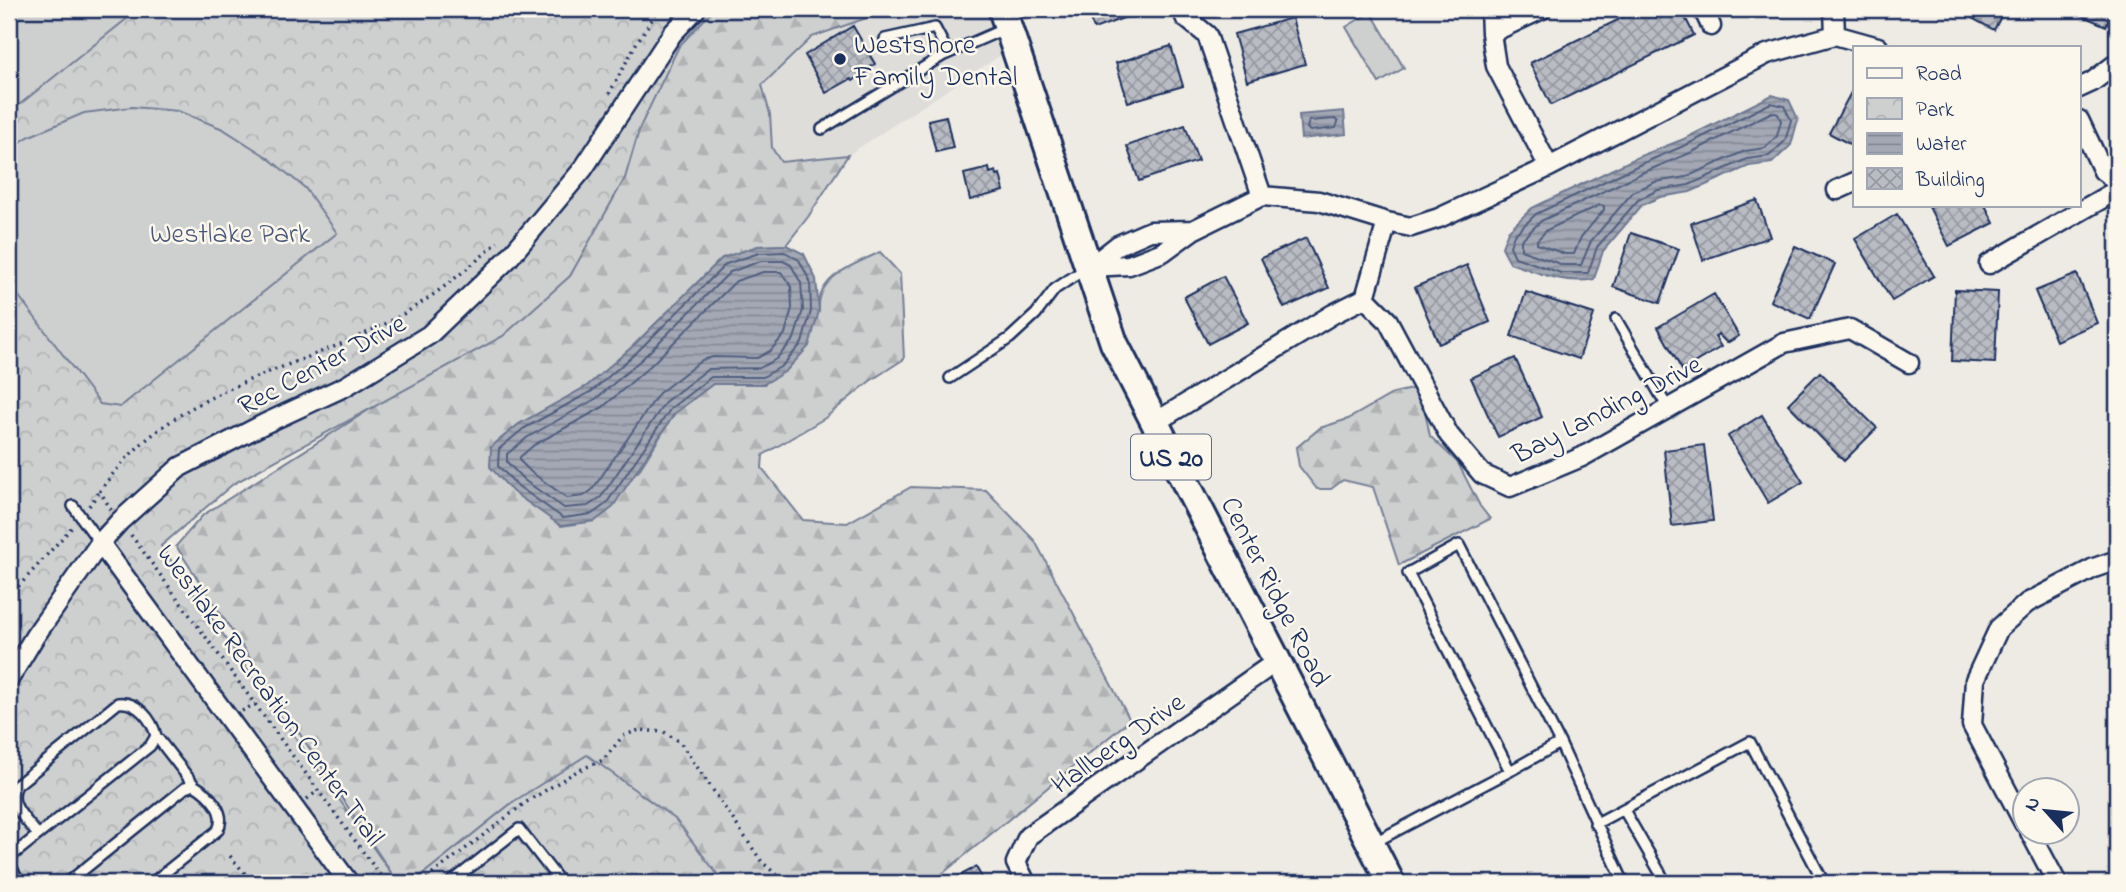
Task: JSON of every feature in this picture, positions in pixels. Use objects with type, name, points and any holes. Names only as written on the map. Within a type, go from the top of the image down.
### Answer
[{"type":"main road","name":"Center Ridge Road","points":[[1006,18],[1114,343],[1391,883]]},
{"type":"street","name":"Rec Center Drive","points":[[9,679],[35,636],[100,544],[120,521],[180,467],[346,386],[429,335],[508,259],[583,169],[672,34],[696,9]]},
{"type":"street","points":[[1183,9],[1185,17],[1207,35],[1262,196]]},
{"type":"street","points":[[1490,9],[1496,66],[1549,167]]},
{"type":"street","points":[[1491,33],[1542,9]]},
{"type":"street","points":[[1703,9],[1711,26]]},
{"type":"street","points":[[1835,9],[1835,35]]},
{"type":"street","points":[[1090,267],[1118,245],[1150,231],[1193,230],[1262,196],[1319,201],[1411,227],[1549,167],[1767,54],[1835,35],[1874,46]]},
{"type":"street","points":[[2080,88],[2117,63]]},
{"type":"street","points":[[2080,122],[2104,171],[2117,181]]},
{"type":"street","points":[[1837,190],[1853,183]]},
{"type":"street","points":[[1989,264],[2117,190]]},
{"type":"street","points":[[1154,423],[1365,298],[1387,222]]},
{"type":"street","name":"Bay Landing Drive","points":[[1365,298],[1388,321],[1450,435],[1482,474],[1510,487],[1582,457],[1784,343],[1850,329],[1909,363]]},
{"type":"street","points":[[100,544],[349,883]]},
{"type":"street","points":[[2010,795],[1972,725],[1975,680],[1999,628],[2027,603],[2094,568],[2117,560]]},
{"type":"street","name":"Hallberg Drive","points":[[1026,883],[1016,863],[1028,836],[1277,661]]},
{"type":"street","points":[[2037,846],[2057,883]]},
{"type":"street","points":[[9,872],[14,883]]},
{"type":"lane","points":[[822,129],[1006,18]]},
{"type":"lane","points":[[885,39],[935,28],[948,53]]},
{"type":"lane","points":[[950,378],[1010,338],[1036,314],[1055,289],[1090,267]]},
{"type":"lane","points":[[1616,319],[1668,408]]},
{"type":"lane","points":[[74,506],[100,544]]},
{"type":"lane","points":[[1510,771],[1408,573],[1459,545],[1560,743],[1624,883]]},
{"type":"lane","points":[[38,835],[14,803],[12,793],[17,785],[118,704],[127,702],[135,706],[154,727],[156,736],[194,785],[202,790],[222,813],[218,830],[152,883]]},
{"type":"lane","points":[[9,858],[150,746],[156,736]]},
{"type":"lane","points":[[1595,824],[1750,742],[1824,883]]},
{"type":"lane","points":[[1371,844],[1560,743]]},
{"type":"lane","points":[[67,883],[185,788],[194,785]]},
{"type":"lane","points":[[1624,810],[1665,883]]},
{"type":"lane","points":[[450,883],[519,829],[561,883]]},
{"type":"path","points":[[605,102],[637,42],[659,9]]},
{"type":"path","points":[[91,504],[127,457],[183,414],[237,384],[402,315],[454,278],[503,237]]},
{"type":"path","points":[[100,491],[113,514]]},
{"type":"path","points":[[9,597],[71,529]]},
{"type":"path","name":"Westlake Recreation Center Trail","points":[[126,529],[386,883]]},
{"type":"path","points":[[239,713],[255,704]]},
{"type":"path","points":[[421,883],[525,803],[577,771],[603,760],[622,736],[639,730],[664,732],[680,742],[762,862],[786,883]]},
{"type":"path","points":[[307,799],[319,790]]},
{"type":"path","points":[[230,856],[248,877]]},
{"type":"shaded area","points":[[892,9],[989,9],[1010,49],[848,155],[781,162],[772,148],[770,114],[762,85],[812,37]]},
{"type":"green space","name":"Westlake Park","points":[[9,9],[714,9],[679,46],[640,127],[625,178],[570,276],[503,336],[233,484],[161,546],[398,883],[9,883]]},
{"type":"green space","points":[[9,9],[139,9],[9,113]]},
{"type":"green space","points":[[714,9],[892,9],[812,37],[762,85],[770,114],[772,148],[781,162],[848,155],[808,217],[786,245],[758,246],[722,258],[632,347],[587,386],[519,424],[491,447],[638,472],[675,413],[713,383],[764,384],[819,311],[820,299],[830,280],[848,267],[880,252],[900,274],[904,359],[870,381],[825,418],[763,455],[762,468],[803,520],[847,523],[911,487],[986,490],[1035,541],[1130,720],[931,883],[724,883],[513,802],[412,883],[398,883],[176,546],[203,515],[444,362],[679,46]]},
{"type":"green space","points":[[1371,12],[1404,68],[1379,83],[1346,27]]},
{"type":"green space","points":[[132,107],[178,111],[223,129],[267,157],[305,188],[337,233],[120,407],[100,404],[9,283],[9,149],[30,136],[84,113]]},
{"type":"green space","points":[[1416,388],[1424,406],[1430,436],[1458,463],[1480,506],[1490,519],[1399,565],[1373,487],[1343,480],[1331,489],[1317,489],[1299,466],[1296,448],[1320,428],[1348,419],[1394,393]]},
{"type":"green space","points":[[587,755],[675,819],[724,883],[412,883],[513,802]]},
{"type":"water","points":[[1772,95],[1789,100],[1798,119],[1791,145],[1772,163],[1749,166],[1690,192],[1660,197],[1642,205],[1603,251],[1594,279],[1562,279],[1510,263],[1502,247],[1508,231],[1532,208],[1638,157],[1684,139]]},
{"type":"water","points":[[1344,111],[1346,134],[1301,139],[1299,115]]},
{"type":"water","points":[[786,245],[804,254],[816,279],[819,311],[809,346],[786,371],[764,384],[713,384],[675,413],[612,508],[595,521],[561,526],[513,492],[490,467],[491,447],[519,424],[587,386],[632,347],[722,258],[758,246]]},
{"type":"building","points":[[1086,9],[1144,9],[1145,10],[1094,29]]},
{"type":"building","points":[[1640,9],[1681,9],[1694,35],[1551,105],[1530,63]]},
{"type":"building","points":[[1955,9],[2005,9],[1994,30]]},
{"type":"building","points":[[2066,9],[2113,9],[2106,26]]},
{"type":"building","points":[[1292,18],[1305,64],[1247,81],[1234,34]]},
{"type":"building","name":"Westshore Family Dental","points":[[853,26],[875,64],[869,68],[871,70],[853,81],[851,79],[826,93],[805,55]]},
{"type":"building","points":[[1171,46],[1183,86],[1128,102],[1116,63]]},
{"type":"building","points":[[1853,89],[1853,146],[1829,133]]},
{"type":"building","points":[[946,116],[953,148],[936,152],[928,120]]},
{"type":"building","points":[[1185,125],[1198,161],[1139,181],[1127,146]]},
{"type":"building","points":[[989,168],[990,173],[996,171],[997,175],[1000,174],[1004,191],[970,200],[964,174]]},
{"type":"building","points":[[1757,200],[1770,237],[1703,260],[1691,223]]},
{"type":"building","points":[[1929,206],[1986,206],[1994,223],[1949,246]]},
{"type":"building","points":[[1897,214],[1934,276],[1892,301],[1855,239]]},
{"type":"building","points":[[1631,233],[1679,249],[1660,303],[1613,287]]},
{"type":"building","points":[[1306,238],[1329,288],[1284,308],[1261,258]]},
{"type":"building","points":[[1795,246],[1835,264],[1810,319],[1770,301]]},
{"type":"building","points":[[1467,265],[1490,322],[1439,344],[1415,287]]},
{"type":"building","points":[[2077,274],[2097,323],[2056,341],[2035,291]]},
{"type":"building","points":[[1223,276],[1248,323],[1208,344],[1184,297]]},
{"type":"building","points":[[1955,290],[1998,292],[1995,363],[1952,361]]},
{"type":"building","points":[[1526,292],[1594,314],[1579,359],[1511,336]]},
{"type":"building","points":[[1714,294],[1739,336],[1727,343],[1718,334],[1715,337],[1721,347],[1682,370],[1658,327]]},
{"type":"building","points":[[1515,358],[1542,417],[1498,437],[1471,378]]},
{"type":"building","points":[[1820,372],[1877,428],[1844,461],[1788,404]]},
{"type":"building","points":[[1762,415],[1803,482],[1768,503],[1728,436]]},
{"type":"building","points":[[1704,445],[1713,521],[1672,526],[1664,450]]},
{"type":"building","points":[[976,867],[985,883],[946,883]]},
{"type":"place","name":"Westshore Family Dental","points":[[840,59]]}]
